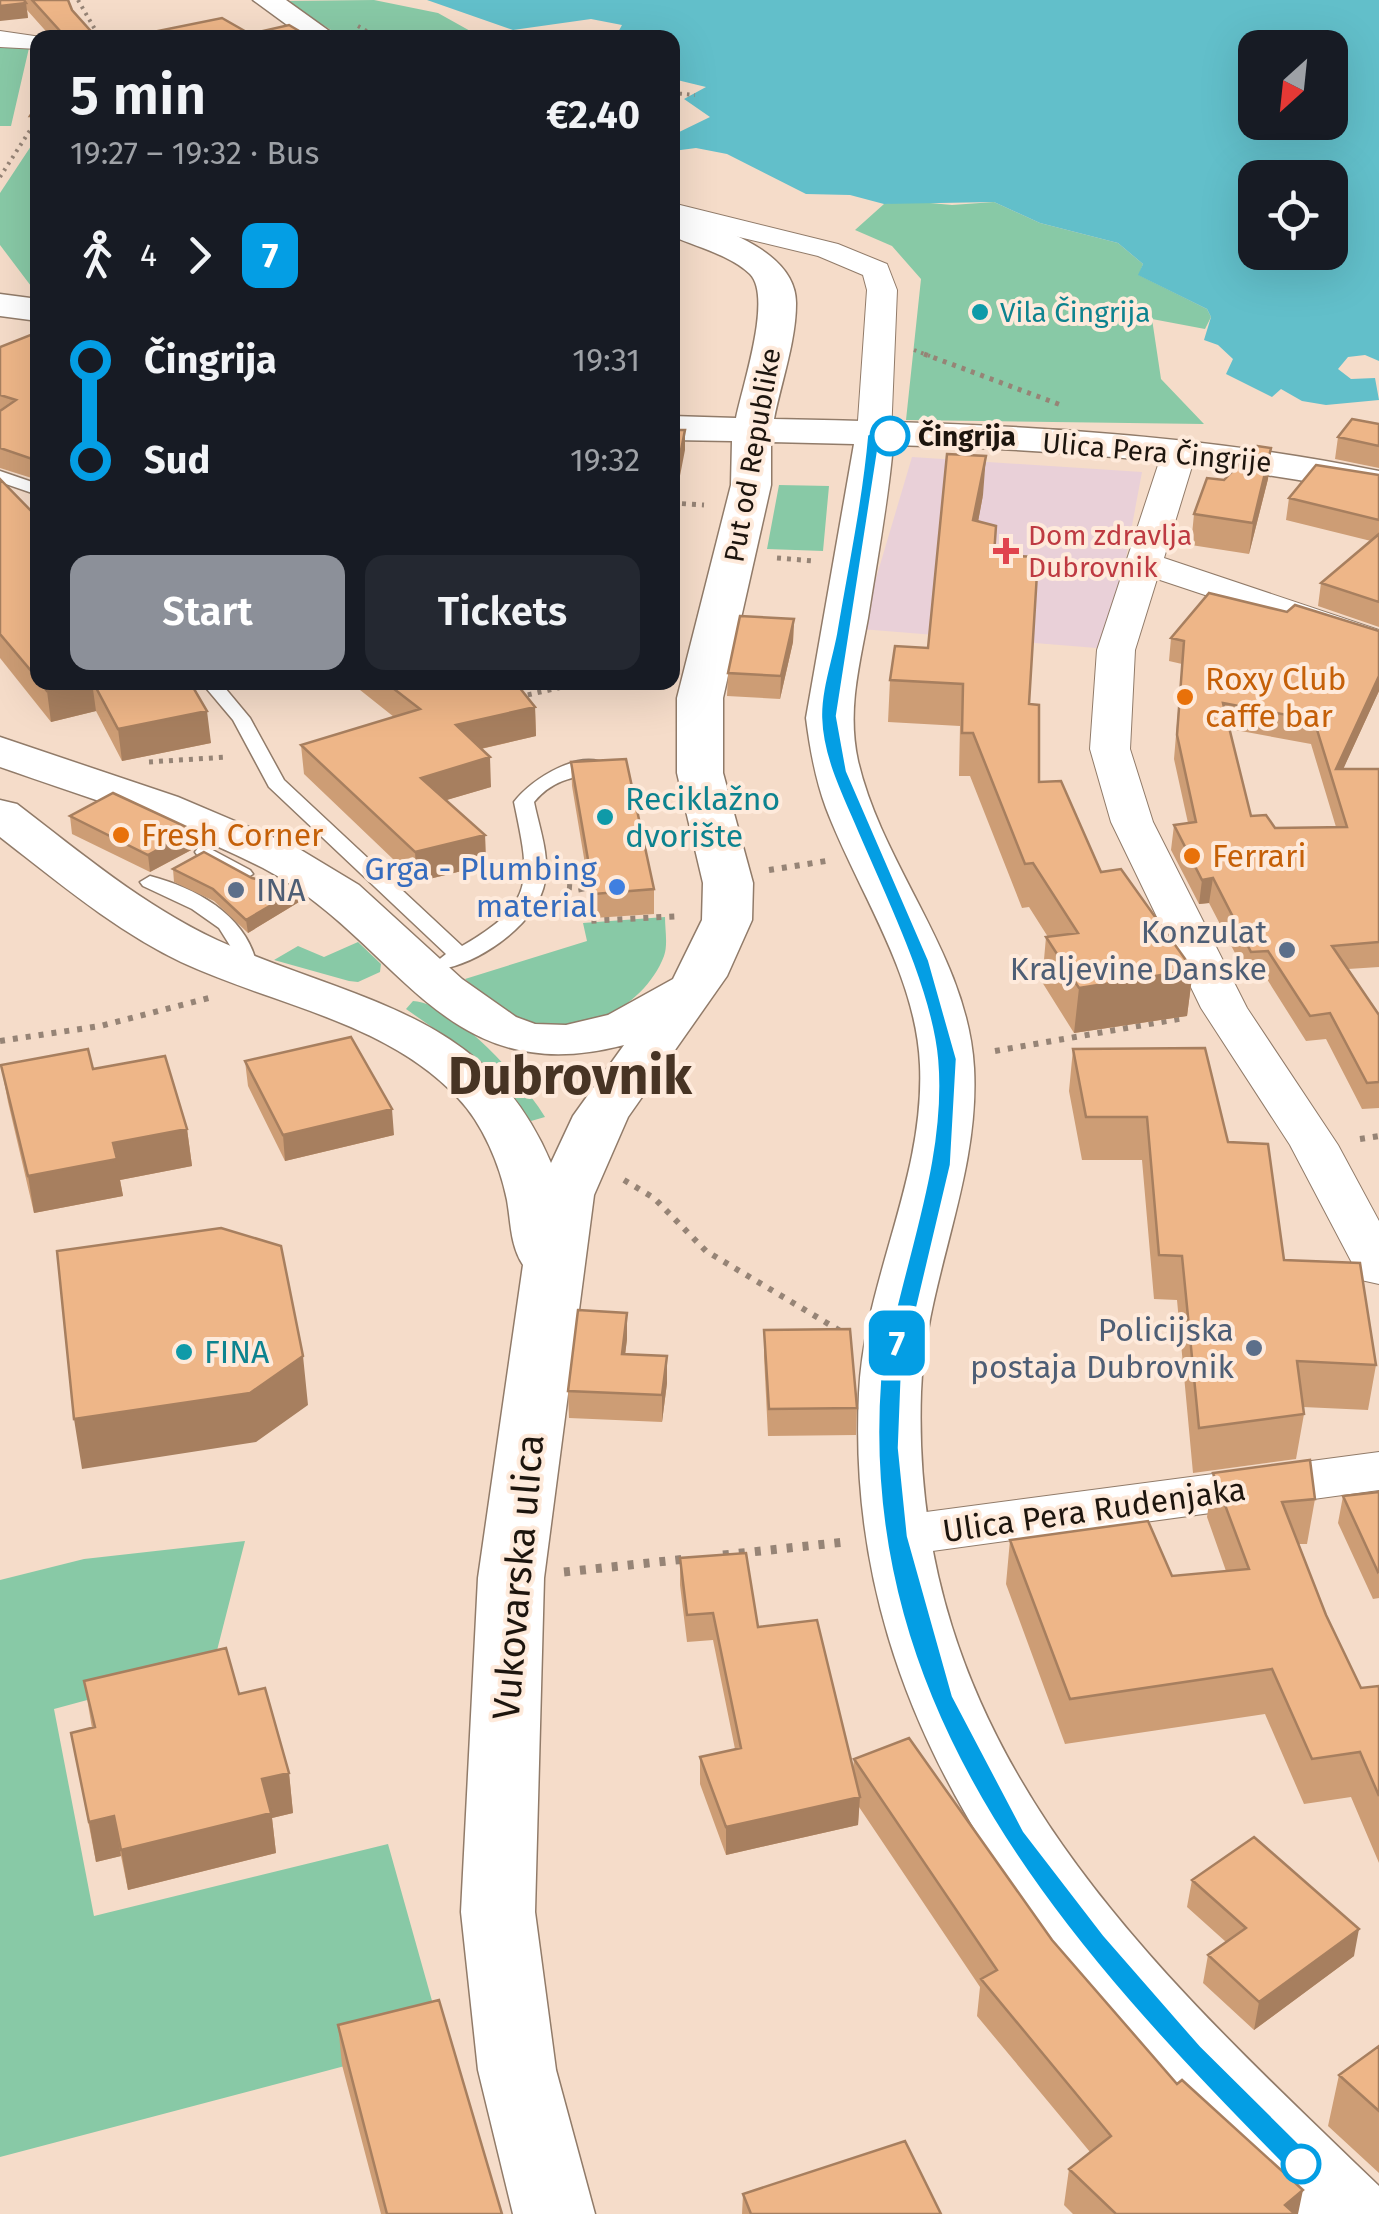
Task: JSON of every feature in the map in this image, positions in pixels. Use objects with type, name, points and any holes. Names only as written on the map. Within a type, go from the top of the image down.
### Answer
[{"type":"main road","points":[[267,0],[313,30]]},
{"type":"main road","name":"Put od Republike","points":[[680,227],[748,256],[770,273],[779,302],[752,431],[750,486],[736,556],[706,657],[700,698],[700,773],[728,882],[727,920],[701,976]]},
{"type":"main road","points":[[0,305],[30,309]]},
{"type":"main road","points":[[765,371],[798,402],[874,435],[869,486],[829,716],[839,771],[920,960],[947,1059],[942,1165],[891,1372],[888,1448],[896,1536],[940,1696],[1014,1838],[1094,1943],[1191,2054],[1352,2214]]},
{"type":"main road","name":"Ulica Pera Čingrije","points":[[680,428],[1180,450],[1251,458],[1379,482]]},
{"type":"main road","points":[[750,486],[770,468],[812,462],[853,472],[869,486]]},
{"type":"main road","points":[[5,758],[202,854],[319,880],[330,900],[443,964],[497,1028],[546,1042],[578,1042],[640,1020],[701,976]]},
{"type":"main road","points":[[0,814],[133,892],[200,950],[332,998],[416,1036],[459,1067],[493,1103],[532,1184],[550,1280]]},
{"type":"main road","points":[[332,998],[379,990],[443,964]]},
{"type":"main road","name":"Vukovarska ulica","points":[[554,2214],[517,2070],[498,1912],[511,1578],[550,1280],[566,1195],[580,1154],[601,1116],[701,976]]},
{"type":"street","points":[[0,38],[30,40]]},
{"type":"street","points":[[680,214],[840,254],[876,270],[882,290],[874,435]]},
{"type":"street","points":[[1180,450],[1116,650],[1110,749],[1132,822],[1224,1008],[1314,1145],[1379,1268]]},
{"type":"street","points":[[1144,563],[1379,642]]},
{"type":"street","name":"Ulica Pera Rudenjaka","points":[[896,1536],[1379,1471]]},
{"type":"lane","points":[[0,476],[30,487]]},
{"type":"lane","points":[[217,690],[241,718],[257,755],[276,783],[443,964],[524,906],[536,883],[536,857],[524,802],[536,785],[561,772],[605,766]]},
{"type":"lane","points":[[133,892],[202,854],[261,883]]},
{"type":"path","points":[[78,0],[95,30]]},
{"type":"path","points":[[680,93],[695,95]]},
{"type":"path","points":[[0,177],[30,130]]},
{"type":"path","points":[[910,348],[1069,408]]},
{"type":"path","points":[[736,556],[856,564]]},
{"type":"path","points":[[501,700],[548,690]]},
{"type":"path","points":[[146,762],[257,755]]},
{"type":"path","points":[[728,882],[749,873],[833,860],[847,878],[897,905]]},
{"type":"path","points":[[587,920],[696,917]]},
{"type":"path","points":[[0,1041],[100,1026],[220,996],[201,988]]},
{"type":"path","points":[[947,1059],[1201,1016]]},
{"type":"path","points":[[580,1154],[654,1198],[706,1251],[831,1323],[891,1372]]},
{"type":"path","name":"Ulica Pera Rudenjaka","points":[[511,1578],[896,1536]]},
{"type":"shaded area","name":"Dom zdravlja Dubrovnik","points":[[912,457],[1142,472],[1109,649],[861,629]]},
{"type":"green space","points":[[374,0],[438,13],[468,30],[331,30],[285,1]]},
{"type":"green space","points":[[0,45],[29,48],[11,126],[0,126]]},
{"type":"green space","points":[[30,148],[30,285],[0,245],[0,193]]},
{"type":"green space","points":[[908,201],[952,205],[994,202],[1040,223],[1118,243],[1143,264],[1139,275],[1207,309],[1211,317],[1205,329],[1152,319],[1161,379],[1204,424],[906,420],[921,279],[892,246],[855,230],[884,204]]},
{"type":"green space","points":[[779,485],[829,486],[823,551],[767,549]]},
{"type":"green space","points":[[665,917],[665,952],[655,974],[626,1004],[589,1023],[569,1028],[528,1024],[503,1010],[465,979],[587,941],[583,923]]},
{"type":"green space","points":[[358,942],[381,964],[380,972],[358,982],[274,960],[298,946],[324,957]]},
{"type":"green space","points":[[413,1001],[430,1005],[467,1029],[505,1065],[545,1117],[531,1121],[456,1044],[406,1009]]},
{"type":"green space","points":[[245,1541],[213,1666],[54,1709],[94,1916],[388,1844],[443,2040],[0,2157],[0,1580],[84,1559]]},
{"type":"water","points":[[427,0],[1379,0],[1379,361],[1365,355],[1348,357],[1338,369],[1351,379],[1375,378],[1379,400],[1326,405],[1302,401],[1281,389],[1272,397],[1226,374],[1233,359],[1218,345],[1204,340],[1211,317],[1207,309],[1138,275],[1143,264],[1118,243],[1040,223],[994,202],[884,204],[850,195],[806,194],[727,154],[696,148],[680,150],[680,132],[710,117],[684,99],[706,87],[680,81],[680,30],[619,30],[622,25],[591,19],[513,30]]},
{"type":"building","points":[[0,0],[24,0],[26,3],[0,6]]},
{"type":"building","points":[[32,0],[68,0],[90,30],[59,30]]},
{"type":"building","points":[[222,18],[243,30],[163,30]]},
{"type":"building","points":[[289,25],[297,30],[267,30]]},
{"type":"building","points":[[30,335],[30,458],[0,448],[0,411],[16,400],[0,395],[0,347]]},
{"type":"building","points":[[1352,419],[1379,424],[1379,446],[1338,437]]},
{"type":"building","points":[[680,430],[685,430],[680,455]]},
{"type":"building","points":[[1257,446],[1271,448],[1253,523],[1194,514],[1207,478],[1224,480]]},
{"type":"building","points":[[947,454],[986,456],[973,520],[996,526],[994,555],[1038,557],[1029,704],[1039,705],[1039,782],[1061,781],[1101,872],[1121,869],[1193,970],[1079,988],[1046,937],[1078,933],[1033,863],[1025,864],[973,733],[962,733],[963,684],[890,680],[895,646],[928,648]]},
{"type":"building","points":[[1316,465],[1379,475],[1379,520],[1289,498]]},
{"type":"building","points":[[0,479],[30,510],[30,670],[0,634]]},
{"type":"building","points":[[1379,534],[1379,602],[1321,583]]},
{"type":"building","points":[[1209,593],[1287,612],[1295,605],[1379,631],[1379,676],[1336,769],[1379,769],[1379,942],[1332,946],[1379,1015],[1379,1082],[1367,1083],[1330,1013],[1310,1016],[1268,951],[1251,952],[1213,878],[1202,880],[1174,825],[1196,822],[1177,735],[1184,641],[1171,638]],"holes":[[[1223,703],[1314,720],[1347,827],[1275,828],[1266,815],[1251,816]]]},
{"type":"building","points":[[740,616],[794,619],[781,676],[728,673]]},
{"type":"building","points":[[97,690],[195,690],[207,711],[118,729]]},
{"type":"building","points":[[395,690],[521,690],[535,707],[456,725],[490,757],[421,778],[485,835],[415,852],[301,745],[420,709]]},
{"type":"building","points":[[626,759],[654,889],[594,894],[571,762]]},
{"type":"building","points":[[113,793],[193,830],[148,855],[70,816]]},
{"type":"building","points":[[204,852],[252,878],[297,890],[246,920],[213,889],[173,869]]},
{"type":"building","points":[[351,1037],[392,1109],[283,1135],[245,1061]]},
{"type":"building","points":[[1205,1048],[1228,1142],[1268,1144],[1284,1260],[1360,1263],[1376,1365],[1297,1361],[1304,1414],[1199,1428],[1182,1256],[1159,1255],[1147,1117],[1086,1117],[1073,1049]]},
{"type":"building","points":[[88,1049],[93,1069],[165,1056],[187,1129],[113,1143],[117,1159],[28,1176],[1,1065]]},
{"type":"building","name":"FINA","points":[[221,1228],[281,1246],[303,1356],[250,1393],[74,1419],[57,1251]]},
{"type":"building","points":[[578,1310],[627,1313],[622,1354],[667,1356],[662,1395],[568,1391]]},
{"type":"building","points":[[850,1329],[857,1408],[769,1409],[764,1330]]},
{"type":"building","points":[[1310,1460],[1315,1499],[1282,1502],[1326,1615],[1361,1688],[1379,1686],[1379,1796],[1360,1752],[1312,1759],[1272,1669],[1070,1699],[1010,1540],[1148,1521],[1172,1576],[1249,1569],[1213,1473]]},
{"type":"building","points":[[1379,1492],[1379,1571],[1378,1572],[1343,1496]]},
{"type":"building","points":[[746,1553],[758,1627],[817,1620],[860,1797],[726,1827],[700,1757],[741,1748],[713,1613],[687,1615],[680,1558]]},
{"type":"building","points":[[226,1648],[239,1694],[265,1688],[289,1773],[262,1779],[271,1813],[121,1850],[114,1816],[89,1822],[71,1733],[95,1727],[84,1681]]},
{"type":"building","points":[[909,1738],[1052,1940],[1177,2084],[1182,2080],[1303,2190],[1285,2205],[1295,2214],[1116,2214],[1069,2169],[1111,2136],[981,1979],[997,1970],[854,1759]]},
{"type":"building","points":[[1254,1837],[1359,1929],[1259,2002],[1208,1955],[1246,1928],[1192,1880]]},
{"type":"building","points":[[439,2000],[502,2214],[387,2214],[338,2025]]},
{"type":"building","points":[[1379,2046],[1379,2111],[1339,2075]]},
{"type":"building","points":[[905,2141],[941,2214],[751,2214],[743,2194]]},
{"type":"bus line","name":"7","points":[[890,436],[874,435],[869,486],[829,716],[839,771],[860,828],[920,960],[947,1059],[942,1165],[903,1310],[891,1372],[888,1448],[896,1536],[940,1696],[1014,1838],[1094,1943],[1191,2054],[1301,2164]]},
{"type":"place","name":"Vila Čingrija","points":[[980,312]]},
{"type":"place","name":"Čingrija","points":[[890,436]]},
{"type":"place","name":"Dom zdravlja Dubrovnik","points":[[1006,551]]},
{"type":"place","name":"Roxy Club caffe bar","points":[[1185,697]]},
{"type":"place","name":"Reciklažno dvorište","points":[[605,817]]},
{"type":"place","name":"Fresh Corner","points":[[121,835]]},
{"type":"place","name":"Ferrari","points":[[1192,856]]},
{"type":"place","name":"Grga - Plumbing material","points":[[617,887]]},
{"type":"place","name":"INA","points":[[236,890]]},
{"type":"place","name":"Konzulat Kraljevine Danske","points":[[1287,950]]},
{"type":"place","name":"Policijska postaja Dubrovnik","points":[[1254,1348]]},
{"type":"place","name":"FINA","points":[[184,1352]]},
{"type":"district","name":"Dubrovnik","points":[[570,1076]]}]
